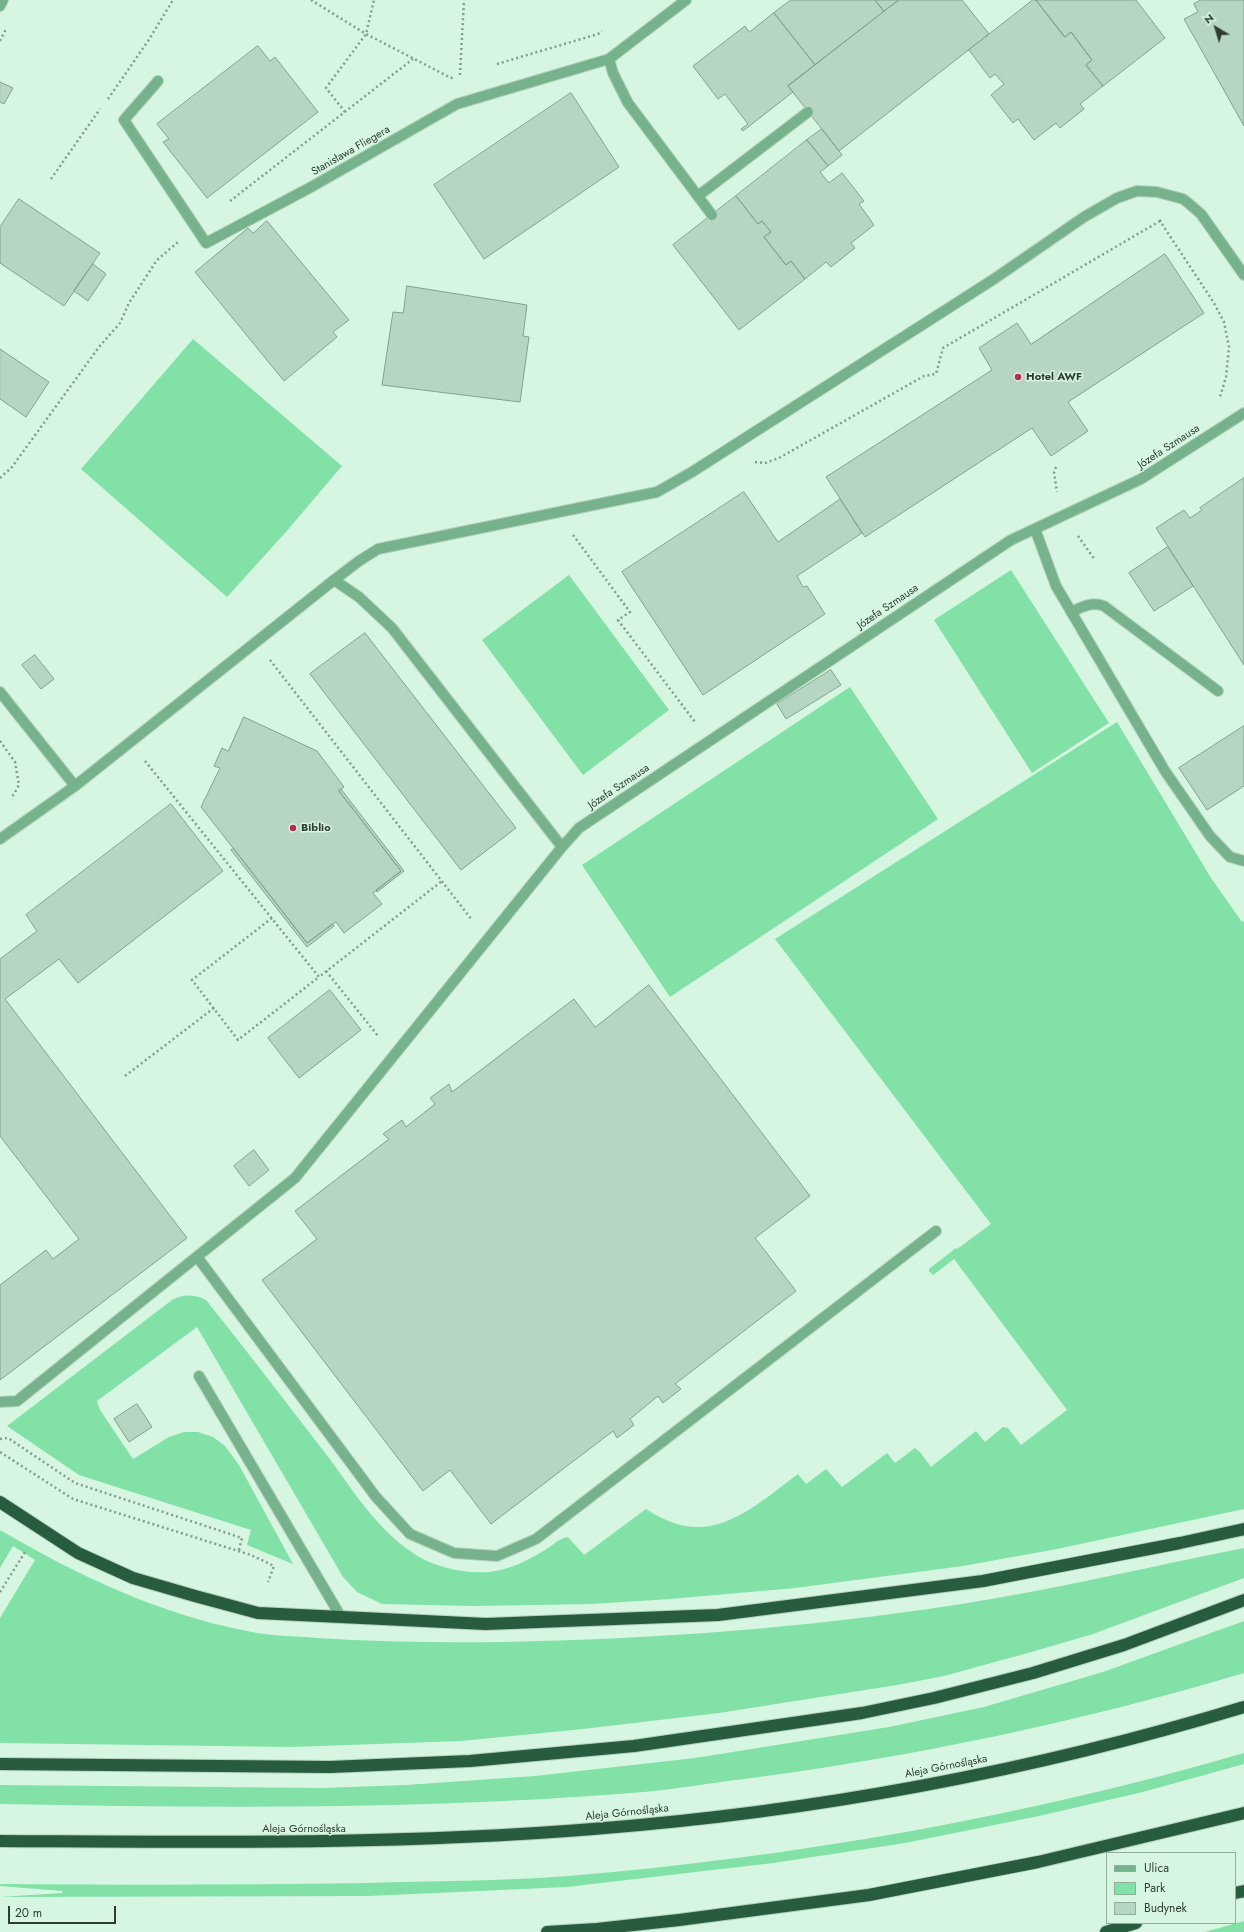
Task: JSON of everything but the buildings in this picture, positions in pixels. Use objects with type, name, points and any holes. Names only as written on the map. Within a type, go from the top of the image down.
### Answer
[{"type":"highway","points":[[0,1502],[78,1553],[133,1578],[258,1613],[486,1624],[718,1615],[982,1581],[1180,1543],[1244,1529]]},
{"type":"highway","points":[[0,1764],[330,1767],[478,1760],[634,1746],[854,1714],[934,1698],[1033,1673],[1124,1645],[1244,1600]]},
{"type":"highway","name":"Aleja Górnośląska","points":[[0,1841],[321,1842],[501,1836],[655,1823],[789,1807],[939,1782],[1097,1748],[1244,1708]]},
{"type":"highway","points":[[547,1932],[597,1929],[672,1921],[869,1895],[1031,1863],[1244,1813]]},
{"type":"highway","points":[[1106,1932],[1133,1924]]},
{"type":"street","points":[[0,6],[3,0]]},
{"type":"street","name":"Stanisława Fliegera","points":[[158,81],[124,120],[206,243],[313,186],[457,104],[609,59],[686,0]]},
{"type":"street","points":[[609,59],[613,73],[628,103],[712,214]]},
{"type":"street","points":[[698,196],[808,112]]},
{"type":"street","points":[[0,839],[75,786],[334,580],[378,549],[657,492],[834,382],[994,279],[1084,217],[1117,198],[1137,191],[1157,192],[1183,199],[1201,214],[1244,275]]},
{"type":"street","name":"Józefa Szmausa","points":[[0,1402],[17,1401],[198,1258],[295,1178],[562,847],[579,828],[1011,540],[1141,479],[1244,413]]},
{"type":"street","points":[[1035,529],[1056,586],[1165,771],[1206,830],[1230,857],[1244,861]]},
{"type":"street","points":[[334,580],[359,597],[392,628],[562,847]]},
{"type":"street","points":[[1070,612],[1097,603],[1104,606],[1218,691]]},
{"type":"street","points":[[0,692],[75,786]]},
{"type":"street","points":[[198,1258],[376,1497],[410,1534],[454,1553],[497,1556],[536,1539],[936,1231]]},
{"type":"street","points":[[199,1376],[341,1617]]},
{"type":"path","points":[[51,180],[148,41],[173,0]]},
{"type":"path","points":[[311,0],[366,34],[451,78],[468,73]]},
{"type":"path","points":[[344,112],[326,88],[366,34],[374,0]]},
{"type":"path","points":[[460,76],[464,0]]},
{"type":"path","points":[[489,67],[598,34],[604,29]]},
{"type":"path","points":[[0,478],[12,467],[99,346],[120,323],[129,303],[157,260],[195,228],[413,59]]},
{"type":"path","points":[[1187,202],[1160,221],[1214,303],[1224,322],[1229,347],[1226,377],[1220,397]]},
{"type":"path","points":[[557,513],[630,612],[618,620],[708,741]]},
{"type":"path","points":[[256,642],[487,940]]},
{"type":"path","points":[[0,741],[15,762],[19,785],[8,805]]},
{"type":"path","points":[[143,759],[319,977]]},
{"type":"path","points":[[272,918],[192,980],[238,1040],[442,881]]},
{"type":"path","points":[[326,971],[394,1056]]},
{"type":"path","points":[[125,1076],[214,1008]]},
{"type":"path","points":[[0,1439],[8,1438],[75,1483],[242,1538],[239,1550]]},
{"type":"path","points":[[0,1452],[73,1499],[239,1550],[274,1566],[268,1582]]},
{"type":"path","points":[[0,1592],[25,1552]]},
{"type":"green space","points":[[193,339],[342,466],[285,533],[227,597],[81,469]]},
{"type":"green space","points":[[1011,570],[1109,723],[1032,773],[934,620]]},
{"type":"green space","points":[[569,575],[669,710],[583,775],[482,640]]},
{"type":"green space","points":[[850,687],[938,819],[670,997],[582,865]]},
{"type":"green space","points":[[1117,722],[1211,878],[1242,922],[1244,921],[1244,1509],[1057,1549],[963,1566],[795,1588],[592,1604],[474,1606],[382,1604],[357,1592],[343,1577],[197,1327],[97,1401],[100,1410],[133,1459],[169,1437],[184,1432],[198,1432],[213,1437],[225,1446],[239,1465],[293,1564],[247,1545],[251,1530],[79,1475],[7,1426],[172,1300],[185,1296],[198,1297],[206,1300],[329,1458],[357,1497],[388,1533],[421,1558],[439,1566],[469,1572],[496,1571],[518,1564],[538,1554],[559,1540],[568,1537],[584,1555],[646,1509],[669,1521],[689,1526],[709,1526],[727,1521],[762,1501],[798,1474],[806,1484],[826,1469],[842,1487],[887,1453],[895,1463],[915,1448],[920,1452],[931,1467],[976,1431],[985,1442],[1003,1427],[1008,1428],[1021,1445],[1067,1410],[954,1259],[933,1275],[929,1271],[929,1269],[956,1248],[957,1249],[991,1224],[775,939]]},
{"type":"green space","points":[[0,1530],[29,1547],[119,1591],[214,1624],[282,1636],[410,1642],[503,1642],[617,1638],[730,1631],[842,1620],[991,1599],[1244,1548],[1244,1578],[1093,1634],[944,1676],[897,1685],[719,1713],[583,1729],[461,1741],[291,1747],[0,1743],[0,1618],[35,1560],[13,1546],[0,1568]]},
{"type":"green space","points":[[1244,1621],[1244,1673],[1120,1707],[996,1736],[933,1749],[807,1770],[644,1792],[483,1802],[403,1805],[242,1807],[0,1804],[0,1785],[323,1788],[406,1785],[535,1776],[695,1758],[889,1727],[984,1707],[1103,1672]]},
{"type":"green space","points":[[1244,1753],[1244,1764],[1143,1792],[1039,1816],[905,1843],[773,1863],[567,1887],[369,1896],[0,1897],[62,1893],[62,1891],[0,1886],[0,1884],[137,1885],[467,1881],[568,1876],[653,1868],[824,1846],[994,1815],[1078,1797]]},
{"type":"green space","points":[[1244,1921],[1244,1932],[1205,1932],[1236,1924]]},
{"type":"place","name":"Hotel AWF","points":[[1018,377]]},
{"type":"place","name":"Biblio","points":[[293,828]]}]
